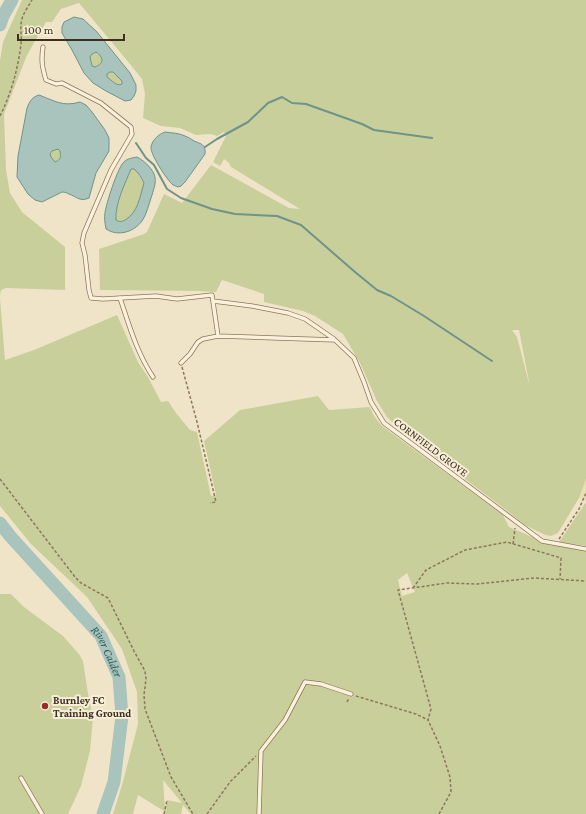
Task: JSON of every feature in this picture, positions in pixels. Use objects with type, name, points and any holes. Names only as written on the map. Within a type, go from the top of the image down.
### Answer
[{"type":"lane","points":[[43,47],[41,58],[46,80],[56,84],[62,83],[101,103],[131,127],[132,134],[111,170],[84,233],[82,243],[85,255],[88,290],[91,298],[120,298],[145,364],[153,377]]},
{"type":"lane","name":"CORNFIELD GROVE","points":[[120,298],[156,296],[177,299],[212,295],[213,301],[252,306],[288,313],[305,319],[335,340],[354,358],[371,402],[384,423],[542,541],[586,549]]},
{"type":"lane","points":[[213,301],[218,336]]},
{"type":"lane","points":[[181,363],[190,354],[198,342],[203,339],[218,336],[335,340]]},
{"type":"lane","points":[[258,814],[261,751],[285,720],[304,682],[321,684],[351,694]]},
{"type":"lane","points":[[21,778],[42,814]]},
{"type":"path","points":[[0,116],[15,78],[21,43],[21,24],[23,16],[32,0]]},
{"type":"path","points":[[181,363],[216,502],[210,503]]},
{"type":"path","points":[[0,479],[75,577],[108,598],[145,671],[145,709],[171,777],[193,814]]},
{"type":"path","points":[[555,544],[580,509],[586,493]]},
{"type":"path","points":[[513,544],[516,522]]},
{"type":"path","points":[[413,588],[426,570],[465,550],[507,542],[560,558],[560,580]]},
{"type":"path","points":[[428,720],[431,709],[398,590],[447,583],[477,584],[534,578],[586,581]]},
{"type":"path","points":[[347,702],[351,694],[416,714],[428,720],[440,746],[450,777],[452,792],[439,814]]},
{"type":"path","points":[[207,814],[230,782],[261,751]]},
{"type":"path","points":[[164,814],[167,800]]},
{"type":"shaded area","points":[[586,479],[586,501],[579,498]]},
{"type":"green space","points":[[22,0],[586,0],[586,479],[579,498],[558,533],[551,536],[545,535],[525,525],[406,435],[387,417],[377,401],[360,363],[343,334],[315,316],[303,311],[264,302],[264,294],[222,280],[216,292],[100,290],[99,249],[147,232],[164,194],[182,203],[211,165],[289,208],[300,209],[231,167],[224,159],[220,166],[213,162],[226,136],[224,132],[217,136],[211,134],[196,135],[180,128],[161,126],[143,118],[145,94],[142,79],[79,3],[61,9],[52,22],[46,22],[27,55],[4,114],[6,170],[10,193],[22,212],[65,247],[65,290],[6,288],[1,290],[0,296],[0,61],[3,42]],"holes":[[[512,330],[519,330],[530,387],[517,337]]]},
{"type":"green space","points":[[96,52],[100,56],[102,62],[95,67],[92,66],[90,57]]},
{"type":"green space","points":[[113,72],[122,81],[122,83],[116,84],[107,77],[107,74]]},
{"type":"green space","points":[[58,149],[60,151],[60,156],[55,162],[50,154],[52,151]]},
{"type":"green space","points":[[131,169],[136,170],[144,183],[136,209],[125,220],[119,221],[116,220],[117,207]]},
{"type":"green space","points":[[0,298],[5,360],[34,350],[117,315],[138,362],[161,402],[168,401],[190,430],[197,432],[211,496],[216,495],[204,441],[240,410],[318,396],[329,410],[370,407],[374,416],[382,426],[503,515],[509,527],[542,541],[586,550],[586,814],[191,814],[183,805],[181,814],[164,814],[164,811],[138,795],[133,814],[113,814],[138,724],[137,692],[122,649],[87,597],[31,544],[0,506]],"holes":[[[407,573],[415,592],[402,596],[398,580]],[[163,780],[182,803],[167,800],[165,809]]]},
{"type":"green space","points":[[586,502],[586,546],[559,542]]},
{"type":"green space","name":"Burnley FC Training Ground","points":[[0,594],[11,594],[24,607],[63,636],[79,654],[83,661],[93,718],[90,751],[81,786],[68,814],[0,814]]},
{"type":"water","points":[[74,17],[83,19],[97,32],[130,73],[136,85],[136,91],[131,100],[125,101],[106,91],[93,83],[84,73],[62,33],[64,22]],"holes":[[[96,52],[100,56],[102,62],[95,67],[92,66],[90,57]],[[113,72],[122,81],[122,84],[118,85],[107,77],[107,74]]]},
{"type":"water","points":[[39,95],[64,104],[80,102],[86,105],[105,130],[109,138],[109,151],[96,173],[89,198],[79,199],[62,192],[42,202],[35,200],[28,194],[17,177],[18,156],[27,108],[29,103]],"holes":[[[58,149],[60,151],[60,158],[55,162],[50,154],[52,151]]]},
{"type":"water","points":[[165,132],[188,137],[205,148],[205,154],[185,182],[178,187],[173,185],[167,178],[159,167],[151,150],[154,140]]},
{"type":"water","points":[[137,157],[147,164],[153,171],[155,177],[154,187],[148,208],[139,225],[126,232],[116,233],[106,229],[106,209],[118,172],[123,163]],"holes":[[[131,169],[134,169],[140,175],[144,183],[140,199],[133,213],[125,220],[120,222],[116,220],[117,207],[123,187]]]},
{"type":"waterway","name":"River Calder","points":[[0,25],[12,0]]},
{"type":"waterway","points":[[205,147],[248,122],[268,103],[282,97],[292,103],[306,104],[362,124],[374,130],[432,138]]},
{"type":"waterway","points":[[136,143],[146,158],[154,165],[167,189],[181,198],[212,209],[235,214],[277,216],[301,225],[377,290],[391,296],[424,316],[492,361]]},
{"type":"waterway","name":"River Calder","points":[[0,523],[10,536],[101,636],[119,677],[122,716],[114,782],[103,814]]},
{"type":"place","name":"Burnley FC Training Ground","points":[[45,706]]}]
